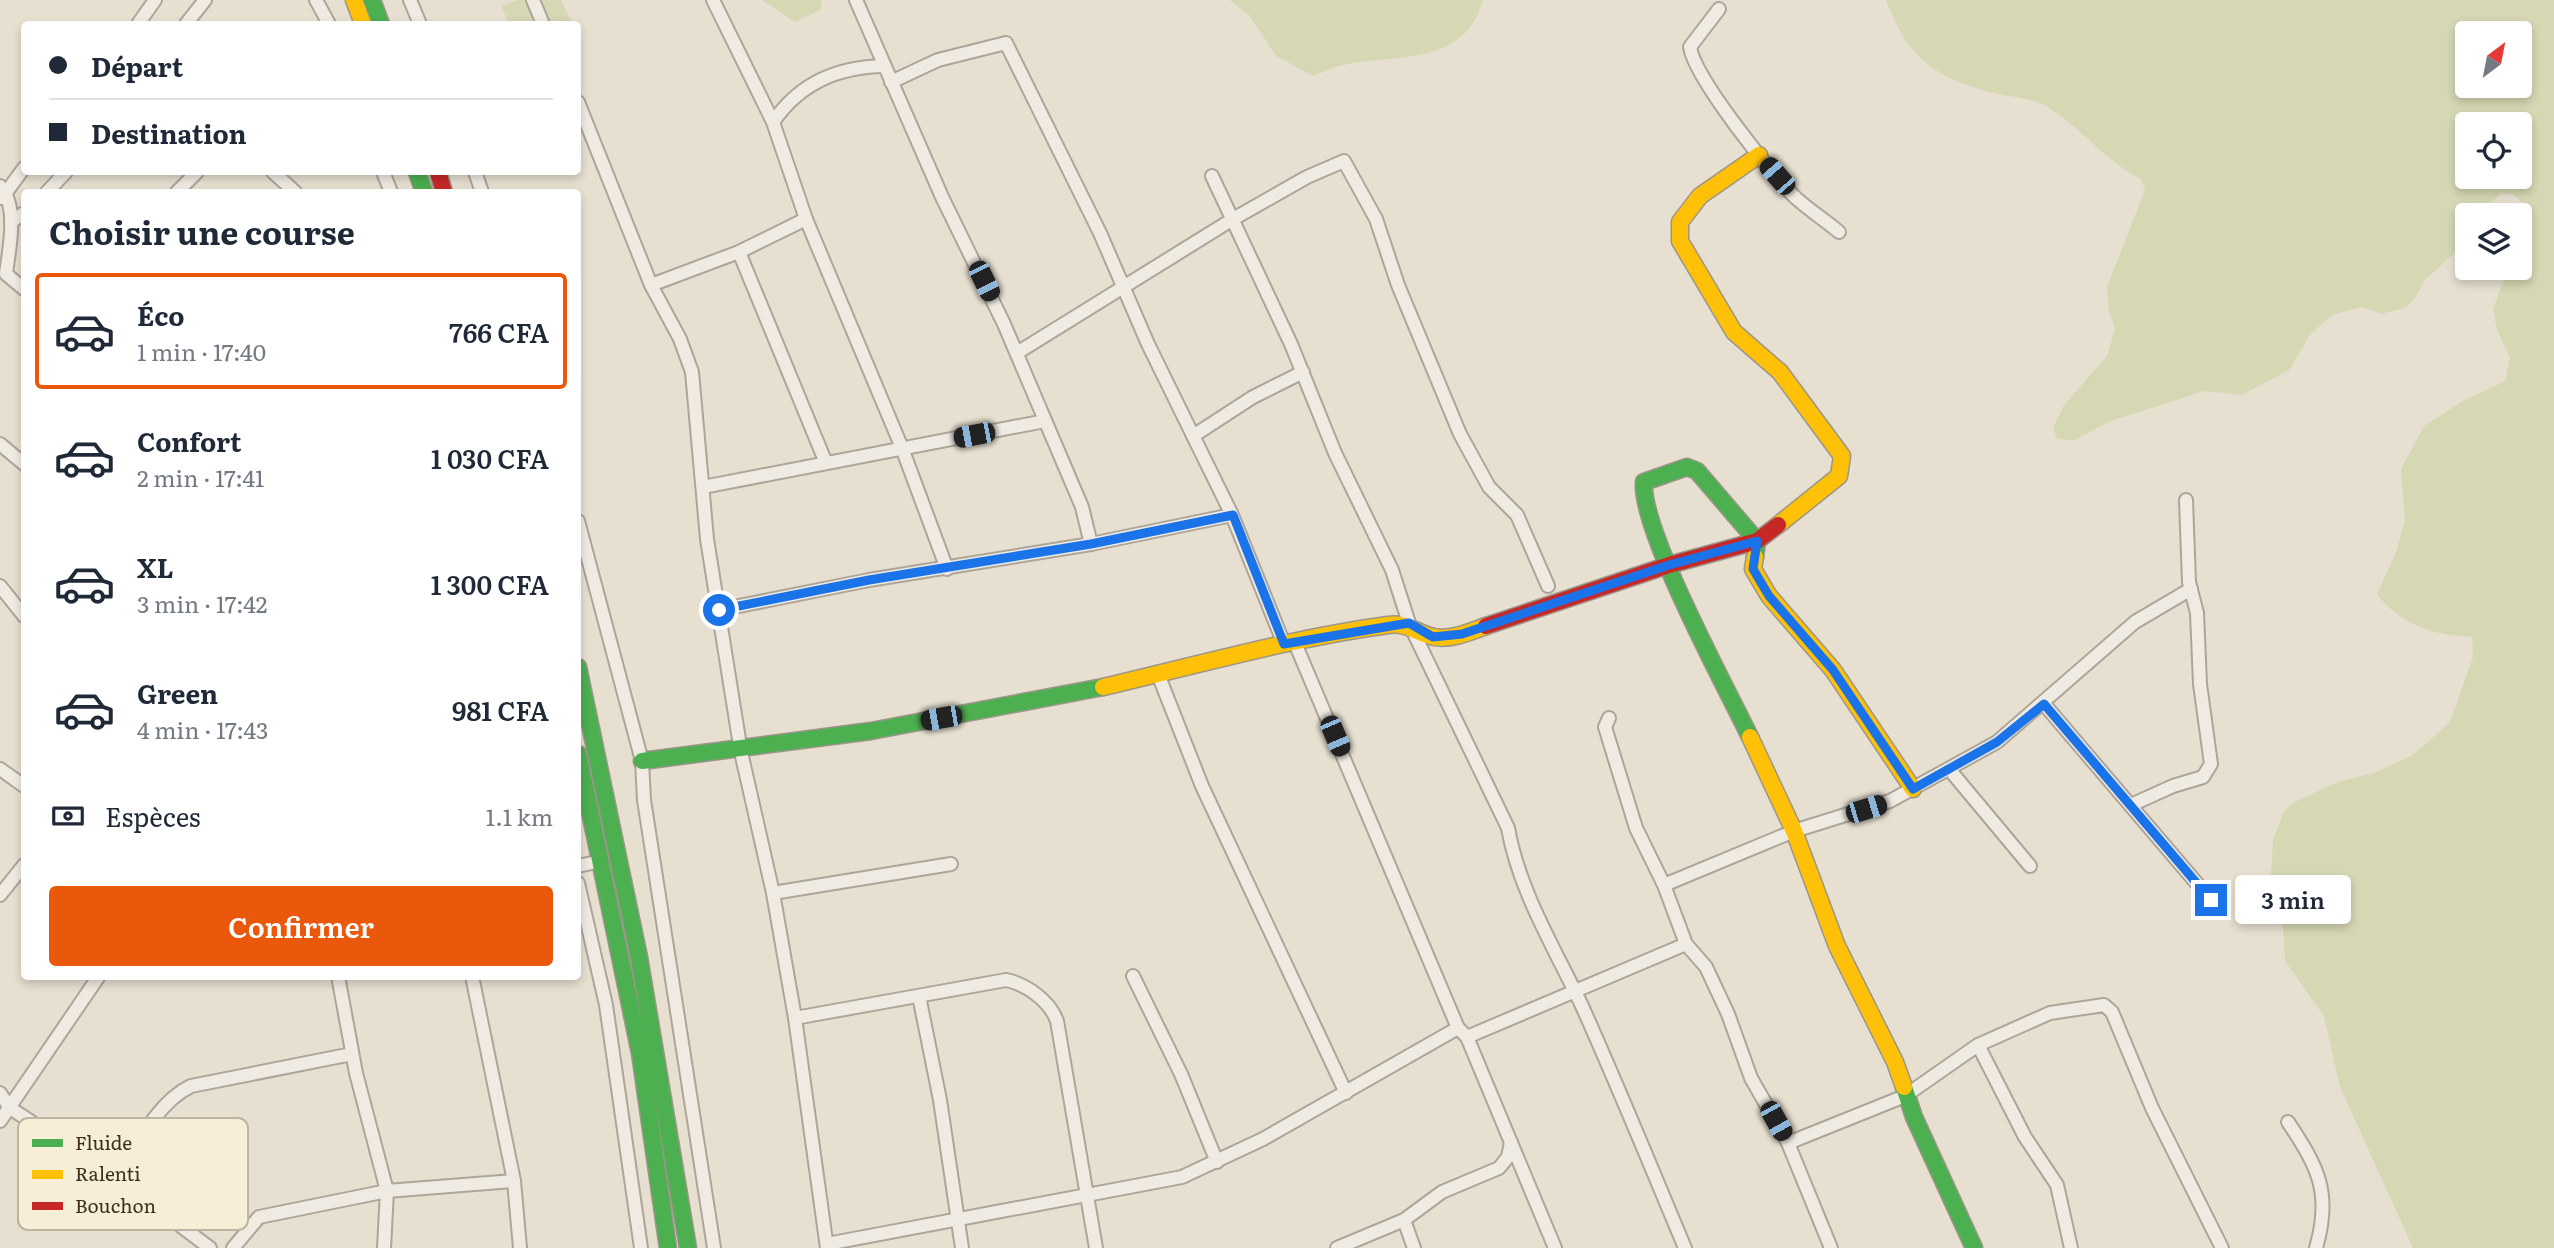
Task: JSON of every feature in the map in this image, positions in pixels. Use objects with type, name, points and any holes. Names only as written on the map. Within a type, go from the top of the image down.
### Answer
[{"type":"street","points":[[140,21],[155,0]]},
{"type":"street","points":[[188,21],[205,0]]},
{"type":"street","points":[[316,0],[327,21]]},
{"type":"street","points":[[354,0],[362,21]]},
{"type":"street","points":[[372,0],[381,21]]},
{"type":"street","points":[[410,0],[419,21]]},
{"type":"street","points":[[533,0],[542,21]]},
{"type":"street","points":[[713,0],[773,122],[806,219],[902,449],[947,569]]},
{"type":"street","points":[[856,0],[1017,354],[1082,507],[1091,544]]},
{"type":"street","points":[[1719,9],[1700,32],[1690,50],[1704,78],[1759,155],[1795,197],[1839,232]]},
{"type":"street","points":[[891,82],[938,60],[1006,43],[1125,287],[1147,344],[1233,515],[1511,1142],[1555,1248]]},
{"type":"street","points":[[773,122],[790,98],[802,90],[845,71],[884,66]]},
{"type":"street","points":[[581,110],[651,285],[680,339],[692,372],[707,539],[741,752],[774,893],[795,1018],[827,1246],[1166,1181],[1217,1162],[1462,1032],[1575,991],[1686,944]]},
{"type":"street","points":[[642,761],[741,752],[961,714],[1290,644],[1409,623],[1433,637],[1462,634],[1669,565],[1757,541],[1839,476],[1842,456],[1780,372],[1734,332],[1680,241],[1680,222],[1700,196],[1759,155]]},
{"type":"street","points":[[1017,354],[1233,219],[1307,177],[1340,161],[1347,163],[1376,219],[1395,276],[1460,434],[1484,481],[1517,515],[1548,586]]},
{"type":"street","points":[[21,171],[2,193],[11,222],[3,274],[21,287]]},
{"type":"street","points":[[50,189],[63,175]]},
{"type":"street","points":[[180,189],[194,175]]},
{"type":"street","points":[[277,175],[292,189]]},
{"type":"street","points":[[1212,176],[1303,372],[1335,453],[1392,570],[1409,623],[1508,828],[1517,866],[1575,991],[1685,1248]]},
{"type":"street","points":[[11,222],[21,215]]},
{"type":"street","points":[[651,285],[739,252],[806,219]]},
{"type":"street","points":[[739,252],[826,463]]},
{"type":"street","points":[[1193,436],[1253,397],[1303,372]]},
{"type":"street","points":[[703,487],[1045,421]]},
{"type":"street","points":[[1,447],[21,462]]},
{"type":"street","points":[[1913,789],[1833,670],[1769,596],[1753,569],[1757,541],[1697,471],[1691,467],[1682,468],[1647,481],[1643,485],[1652,520],[1669,565],[1794,831],[1837,946],[1895,1062],[1905,1096],[1974,1248]]},
{"type":"street","points":[[2131,805],[2173,786],[2203,777],[2211,765],[2200,684],[2197,613],[2191,589],[2186,500]]},
{"type":"street","points":[[719,610],[1079,543],[1091,544],[1233,515]]},
{"type":"street","points":[[581,532],[642,761],[644,800],[714,1248]]},
{"type":"street","points":[[0,586],[21,612]]},
{"type":"street","points":[[1664,884],[1794,831],[1890,801],[1949,769],[1997,742],[2044,704],[2135,622],[2191,589]]},
{"type":"street","points":[[1158,674],[1202,786],[1346,1093]]},
{"type":"street","points":[[581,681],[657,1046],[688,1248]]},
{"type":"street","points":[[2044,704],[2211,900]]},
{"type":"street","points":[[1609,718],[1605,727],[1636,828],[1664,884],[1686,944],[1706,967],[1728,1014],[1751,1078],[1788,1143],[1831,1248]]},
{"type":"street","points":[[581,768],[640,1053],[668,1248]]},
{"type":"street","points":[[0,769],[21,784]]},
{"type":"street","points":[[1949,769],[2029,866]]},
{"type":"street","points":[[581,865],[601,861]]},
{"type":"street","points":[[774,893],[951,864]]},
{"type":"street","points":[[0,895],[21,870]]},
{"type":"street","points":[[581,896],[606,1005],[641,1248]]},
{"type":"street","points":[[1133,976],[1181,1074],[1217,1162]]},
{"type":"street","points":[[0,1121],[96,980]]},
{"type":"street","points":[[339,980],[352,1054],[387,1191],[384,1248]]},
{"type":"street","points":[[473,980],[514,1181],[520,1248]]},
{"type":"street","points":[[795,1018],[1006,980],[1026,987],[1049,1007],[1057,1021],[1096,1248]]},
{"type":"street","points":[[919,996],[962,1248]]},
{"type":"street","points":[[1788,1143],[1905,1096],[1978,1045],[2050,1013],[2104,1005],[2112,1012],[2152,1108],[2222,1248]]},
{"type":"street","points":[[1978,1045],[2025,1137],[2057,1185],[2071,1248]]},
{"type":"street","points":[[156,1118],[176,1093],[191,1086],[352,1054]]},
{"type":"street","points":[[0,1093],[9,1108],[24,1118]]},
{"type":"street","points":[[2288,1122],[2312,1159],[2323,1192],[2316,1248]]},
{"type":"street","points":[[1337,1248],[1404,1220],[1442,1192],[1499,1168],[1508,1157],[1511,1142]]},
{"type":"street","points":[[233,1248],[259,1217],[387,1191],[514,1181]]},
{"type":"street","points":[[1404,1220],[1414,1248]]},
{"type":"street","points":[[186,1230],[210,1248]]},
{"type":"green space","points":[[518,0],[561,0],[572,21],[508,21],[501,6]]},
{"type":"green space","points":[[762,0],[821,0],[822,9],[795,22]]},
{"type":"green space","points":[[1230,0],[1483,0],[1474,21],[1462,36],[1446,46],[1429,53],[1344,65],[1313,76],[1276,56],[1249,15]]},
{"type":"green space","points":[[1886,0],[2554,0],[2554,1248],[2413,1248],[2340,1087],[2324,1016],[2285,961],[2282,912],[2271,874],[2273,840],[2283,813],[2292,803],[2338,782],[2374,773],[2413,755],[2450,722],[2473,657],[2472,637],[2431,631],[2407,621],[2386,605],[2377,594],[2396,552],[2405,520],[2401,469],[2424,426],[2463,401],[2505,381],[2510,358],[2497,330],[2493,309],[2504,280],[2532,280],[2532,203],[2521,203],[2512,194],[2501,193],[2492,203],[2455,203],[2455,252],[2425,280],[2415,298],[2405,308],[2381,314],[2362,307],[2332,315],[2310,335],[2289,370],[2242,395],[2204,391],[2108,422],[2075,440],[2057,439],[2053,428],[2064,405],[2107,356],[2115,329],[2109,312],[2107,287],[2145,190],[2141,179],[2115,163],[2070,123],[2044,105],[1958,81],[1927,64],[1904,38]]},
{"type":"traffic: fast","points":[[372,0],[380,21]]},
{"type":"traffic: fast","points":[[418,175],[423,189]]},
{"type":"traffic: fast","points":[[1750,737],[1669,570],[1646,504],[1644,482],[1687,467],[1697,471],[1757,541],[1755,557]]},
{"type":"traffic: fast","points":[[581,681],[639,957],[688,1248]]},
{"type":"traffic: fast","points":[[642,761],[871,731],[1103,687]]},
{"type":"traffic: fast","points":[[581,768],[640,1053],[668,1248]]},
{"type":"traffic: fast","points":[[1904,1087],[1914,1117],[1974,1248]]},
{"type":"traffic: slow","points":[[354,0],[362,21]]},
{"type":"traffic: slow","points":[[1759,155],[1700,196],[1680,222],[1680,241],[1734,332],[1780,372],[1842,456],[1839,476],[1778,525]]},
{"type":"traffic: slow","points":[[1755,557],[1753,569],[1769,596],[1833,670],[1913,789]]},
{"type":"traffic: slow","points":[[1103,687],[1352,630],[1395,624],[1440,638],[1460,635],[1486,626]]},
{"type":"traffic: slow","points":[[1750,737],[1794,831],[1837,946],[1895,1062],[1904,1087]]},
{"type":"traffic: jam","points":[[439,175],[443,189]]},
{"type":"traffic: jam","points":[[1486,626],[1669,565],[1757,541],[1778,525]]},
{"type":"route","points":[[719,610],[869,580],[988,562],[1079,543],[1091,544],[1233,515],[1284,644],[1409,623],[1433,637],[1462,634],[1669,565],[1757,541],[1753,569],[1769,596],[1833,670],[1913,789],[1997,742],[2044,704],[2211,900]]}]
